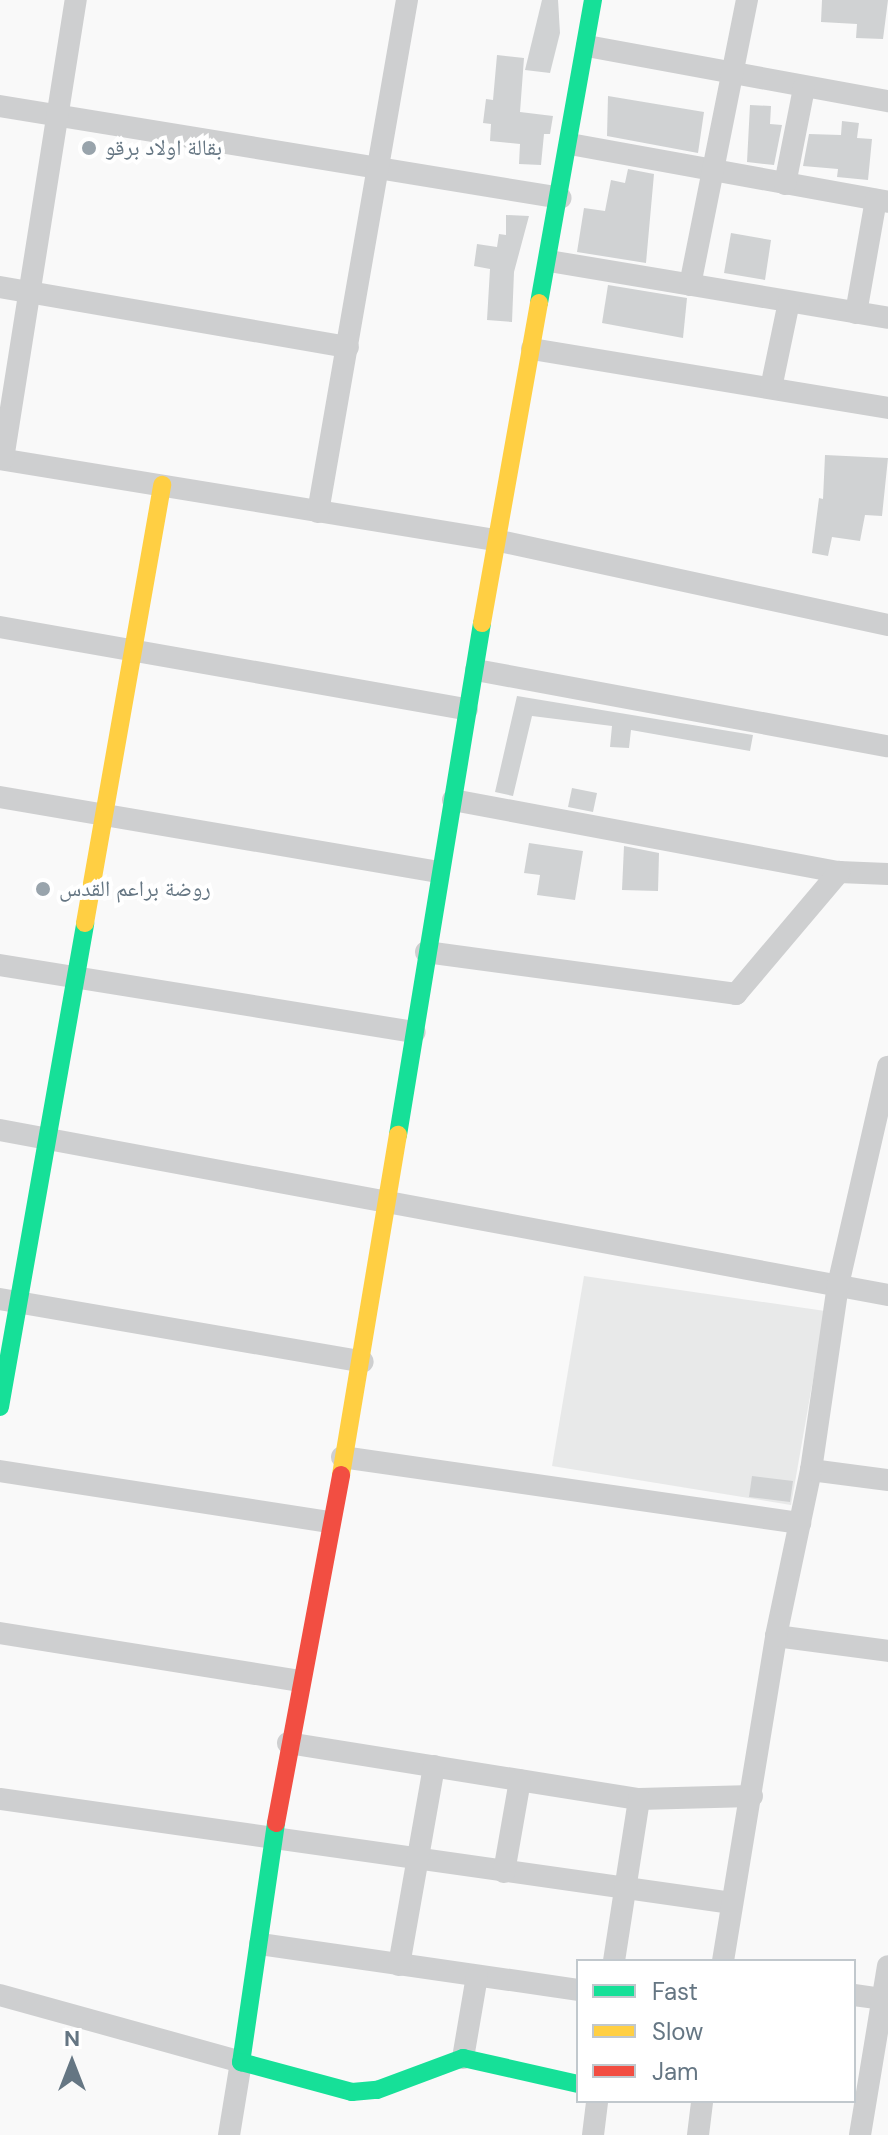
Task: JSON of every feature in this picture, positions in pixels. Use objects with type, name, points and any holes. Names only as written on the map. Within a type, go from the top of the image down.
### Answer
[{"type":"street","points":[[76,0],[1,459],[495,540],[888,625]]},
{"type":"street","points":[[318,512],[405,0]]},
{"type":"street","points":[[229,2135],[276,1840],[288,1743],[328,1522],[363,1362],[438,872],[476,670],[495,540],[561,198],[593,0]]},
{"type":"street","points":[[690,285],[747,0]]},
{"type":"street","points":[[587,46],[732,75],[888,101]]},
{"type":"street","points":[[785,184],[804,88]]},
{"type":"street","points":[[0,106],[377,171],[561,198]]},
{"type":"street","points":[[570,144],[882,201],[856,313]]},
{"type":"street","points":[[549,261],[888,318]]},
{"type":"street","points":[[0,287],[348,347]]},
{"type":"street","points":[[771,388],[789,302]]},
{"type":"street","points":[[532,349],[888,408]]},
{"type":"street","points":[[0,1407],[10,1301],[48,1138],[130,648],[162,485]]},
{"type":"street","points":[[0,627],[467,709]]},
{"type":"street","points":[[476,670],[888,746]]},
{"type":"street","points":[[0,797],[438,872]]},
{"type":"street","points":[[453,800],[839,872],[888,874]]},
{"type":"street","points":[[426,952],[736,994],[839,872]]},
{"type":"street","points":[[0,965],[415,1032]]},
{"type":"street","points":[[723,1959],[776,1636],[811,1470],[838,1285],[882,1120],[888,1067]]},
{"type":"street","points":[[0,1130],[888,1295]]},
{"type":"street","points":[[10,1301],[363,1362]]},
{"type":"street","points":[[342,1457],[800,1523]]},
{"type":"street","points":[[811,1470],[888,1480]]},
{"type":"street","points":[[0,1471],[328,1522]]},
{"type":"street","points":[[0,1633],[299,1681]]},
{"type":"street","points":[[776,1636],[888,1651]]},
{"type":"street","points":[[288,1743],[639,1799],[752,1796]]},
{"type":"street","points":[[399,1965],[434,1766]]},
{"type":"street","points":[[504,1872],[520,1780]]},
{"type":"street","points":[[0,1799],[732,1903]]},
{"type":"street","points":[[614,1959],[639,1799]]},
{"type":"street","points":[[260,1944],[576,1990]]},
{"type":"street","points":[[860,2135],[885,1999],[888,1966]]},
{"type":"street","points":[[463,2058],[477,1976]]},
{"type":"street","points":[[0,1995],[352,2092],[377,2090],[463,2058],[576,2084]]},
{"type":"street","points":[[856,1995],[885,1999]]},
{"type":"street","points":[[593,2135],[597,2103]]},
{"type":"street","points":[[696,2103],[698,2135]]},
{"type":"shaded area","points":[[584,1276],[825,1311],[791,1505],[552,1466]]},
{"type":"building","points":[[542,0],[558,0],[560,33],[550,73],[525,70]]},
{"type":"building","points":[[822,0],[888,0],[883,39],[856,38],[857,24],[821,22]]},
{"type":"building","points":[[497,55],[524,58],[520,112],[553,116],[550,134],[544,134],[541,165],[519,164],[520,144],[490,141],[491,124],[483,123],[486,99],[493,100]]},
{"type":"building","points":[[608,96],[704,112],[698,153],[607,136]]},
{"type":"building","points":[[750,105],[771,106],[770,124],[782,125],[774,165],[747,162]]},
{"type":"building","points":[[842,121],[859,123],[857,138],[872,139],[868,180],[837,177],[838,169],[803,166],[809,134],[841,135]]},
{"type":"building","points":[[628,169],[654,174],[646,263],[577,252],[584,208],[605,211],[611,180],[625,183]]},
{"type":"building","points":[[506,215],[529,216],[514,272],[512,322],[487,320],[490,269],[474,266],[477,244],[497,247],[499,234],[506,235]]},
{"type":"building","points":[[731,233],[771,240],[765,280],[724,273]]},
{"type":"building","points":[[608,285],[687,298],[683,338],[602,323]]},
{"type":"building","points":[[825,455],[888,458],[882,516],[865,515],[860,541],[832,537],[828,556],[812,553],[819,498],[823,499]]},
{"type":"building","points":[[517,696],[753,735],[750,751],[631,730],[629,748],[610,747],[612,726],[532,716],[513,796],[495,792]]},
{"type":"building","points":[[572,788],[597,793],[593,812],[568,807]]},
{"type":"building","points":[[529,843],[583,851],[575,900],[537,895],[540,875],[524,873]]},
{"type":"building","points":[[624,846],[659,853],[658,891],[622,890]]},
{"type":"building","points":[[752,1476],[793,1481],[790,1502],[749,1497]]},
{"type":"traffic: fast","points":[[539,303],[593,0]]},
{"type":"traffic: fast","points":[[398,1135],[482,623]]},
{"type":"traffic: fast","points":[[0,1407],[85,923]]},
{"type":"traffic: fast","points":[[276,1823],[241,2062],[352,2092],[377,2090],[463,2058],[576,2084]]},
{"type":"traffic: slow","points":[[482,623],[539,303]]},
{"type":"traffic: slow","points":[[85,923],[162,485]]},
{"type":"traffic: slow","points":[[341,1475],[398,1135]]},
{"type":"traffic: jam","points":[[276,1823],[341,1475]]},
{"type":"place","name":"بقالة اولاد برقو","points":[[89,148]]},
{"type":"place","name":"روضة براعم القدس","points":[[43,889]]}]
